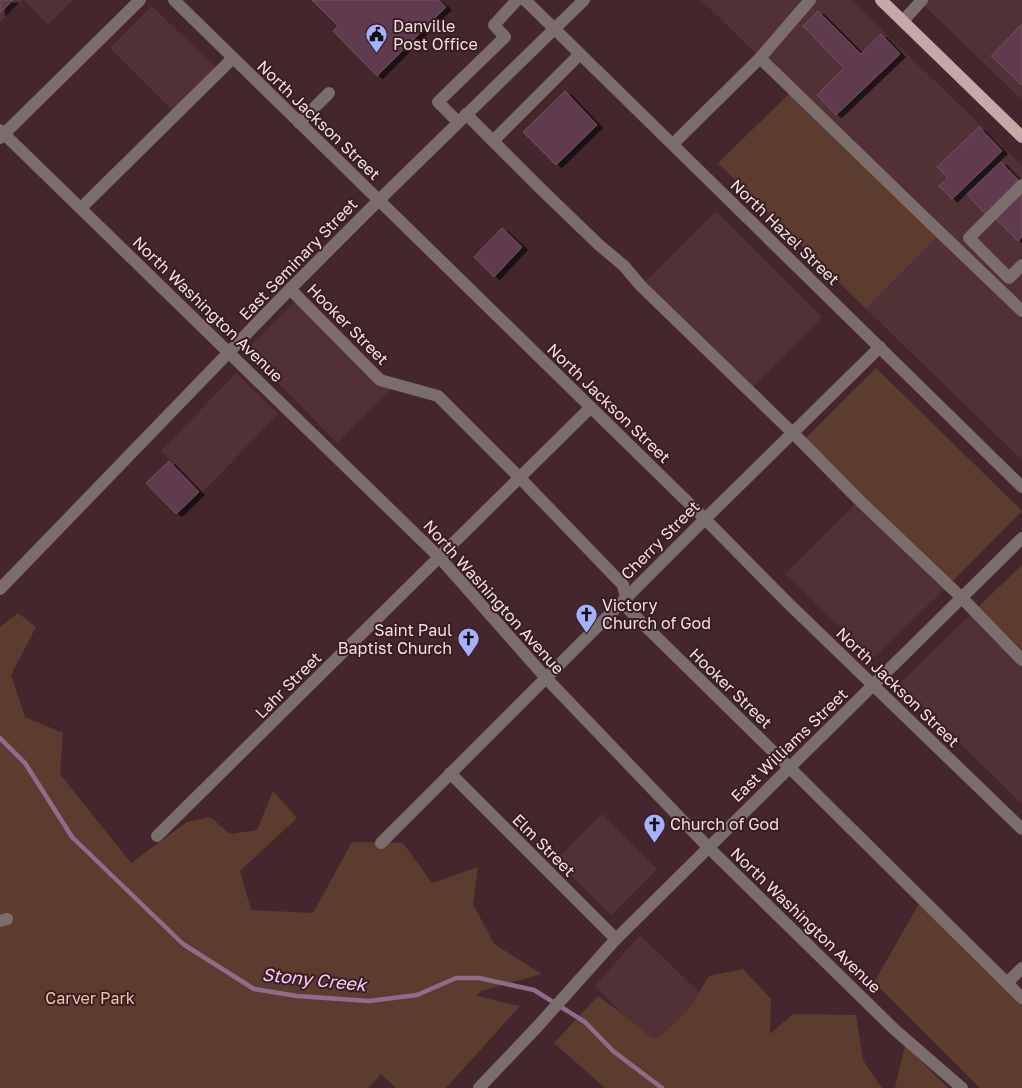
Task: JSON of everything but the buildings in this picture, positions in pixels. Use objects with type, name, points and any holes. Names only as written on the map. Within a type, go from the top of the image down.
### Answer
[{"type":"main road","points":[[881,0],[1022,136]]},
{"type":"street","points":[[1,134],[140,0]]},
{"type":"street","name":"North Jackson Street","points":[[174,0],[705,519],[788,603],[1022,829]]},
{"type":"street","points":[[517,0],[494,25],[505,37],[438,102],[493,141],[598,244],[624,266],[640,286],[962,598],[1022,660]]},
{"type":"street","name":"North Hazel Street","points":[[525,0],[1022,487]]},
{"type":"street","name":"East Seminary Street","points":[[0,589],[378,200],[584,0]]},
{"type":"street","points":[[672,144],[760,58],[810,0]]},
{"type":"street","points":[[903,22],[922,0]]},
{"type":"street","points":[[493,141],[580,54]]},
{"type":"street","points":[[81,208],[233,58]]},
{"type":"street","points":[[760,58],[1022,311]]},
{"type":"street","points":[[299,123],[329,92]]},
{"type":"street","name":"North Washington Avenue","points":[[1,134],[81,208],[440,558],[546,678],[708,847],[894,1029],[962,1088]]},
{"type":"street","points":[[1022,184],[969,238],[1009,278],[1022,265]]},
{"type":"street","name":"Hooker Street","points":[[290,289],[380,380],[438,396],[623,585],[629,610],[1022,998]]},
{"type":"street","name":"Cherry Street","points":[[381,843],[792,432],[880,348]]},
{"type":"street","name":"Lahr Street","points":[[157,836],[590,408]]},
{"type":"street","name":"East Williams Street","points":[[479,1088],[537,1028],[616,939],[1022,538]]},
{"type":"street","name":"Elm Street","points":[[450,773],[616,939]]},
{"type":"street","points":[[1007,983],[1022,968]]},
{"type":"shaded area","points":[[0,0],[23,0],[0,22]]},
{"type":"shaded area","points":[[24,0],[73,0],[48,25]]},
{"type":"shaded area","points":[[701,0],[851,0],[1022,165],[1022,460],[866,309],[940,234]]},
{"type":"shaded area","points":[[918,0],[1022,0],[1022,100],[967,47]]},
{"type":"shaded area","points":[[152,6],[219,71],[176,114],[110,48]]},
{"type":"shaded area","points":[[716,211],[822,317],[749,391],[641,286]]},
{"type":"shaded area","points":[[299,298],[380,380],[395,384],[337,443],[246,350]]},
{"type":"shaded area","points":[[236,373],[278,414],[202,493],[161,451]]},
{"type":"shaded area","points":[[859,500],[948,586],[873,659],[785,574]]},
{"type":"shaded area","points":[[974,611],[1022,660],[1022,804],[899,684]]},
{"type":"shaded area","points":[[602,814],[657,869],[611,915],[556,860]]},
{"type":"shaded area","points":[[640,935],[699,992],[690,1008],[657,1039],[648,1035],[624,1015],[595,986]]},
{"type":"green space","points":[[793,90],[941,233],[866,309],[718,163]]},
{"type":"green space","points":[[876,368],[1022,511],[948,586],[802,442]]},
{"type":"green space","points":[[1022,565],[1022,660],[974,611]]},
{"type":"green space","name":"Carver Park","points":[[18,613],[36,627],[11,675],[25,717],[63,733],[60,774],[131,863],[187,822],[210,817],[230,834],[257,830],[273,791],[297,818],[240,871],[251,910],[313,913],[352,842],[403,843],[432,883],[478,867],[473,904],[494,944],[542,974],[481,991],[477,996],[520,1006],[446,1088],[396,1088],[381,1074],[368,1088],[0,1088],[0,627]]},
{"type":"green space","points":[[922,899],[1022,998],[1022,1088],[980,1088],[874,982]]},
{"type":"green space","points":[[743,969],[771,999],[770,1034],[793,1014],[856,1015],[863,1060],[882,1088],[605,1088],[554,1043],[598,996],[648,1035],[657,1039],[690,1008],[709,976]]},
{"type":"green space","points":[[905,1045],[948,1088],[895,1088]]},
{"type":"waterway","name":"Stony Creek","points":[[0,738],[25,763],[72,837],[183,944],[254,989],[297,996],[369,1001],[417,995],[456,978],[479,978],[534,990],[585,1022],[613,1051],[662,1088]]},
{"type":"place","name":"Danville Post Office","points":[[377,54]]},
{"type":"place","name":"Victory Church of God","points":[[586,633]]},
{"type":"place","name":"Saint Paul Baptist Church","points":[[468,658]]},
{"type":"place","name":"Church of God","points":[[654,843]]}]
